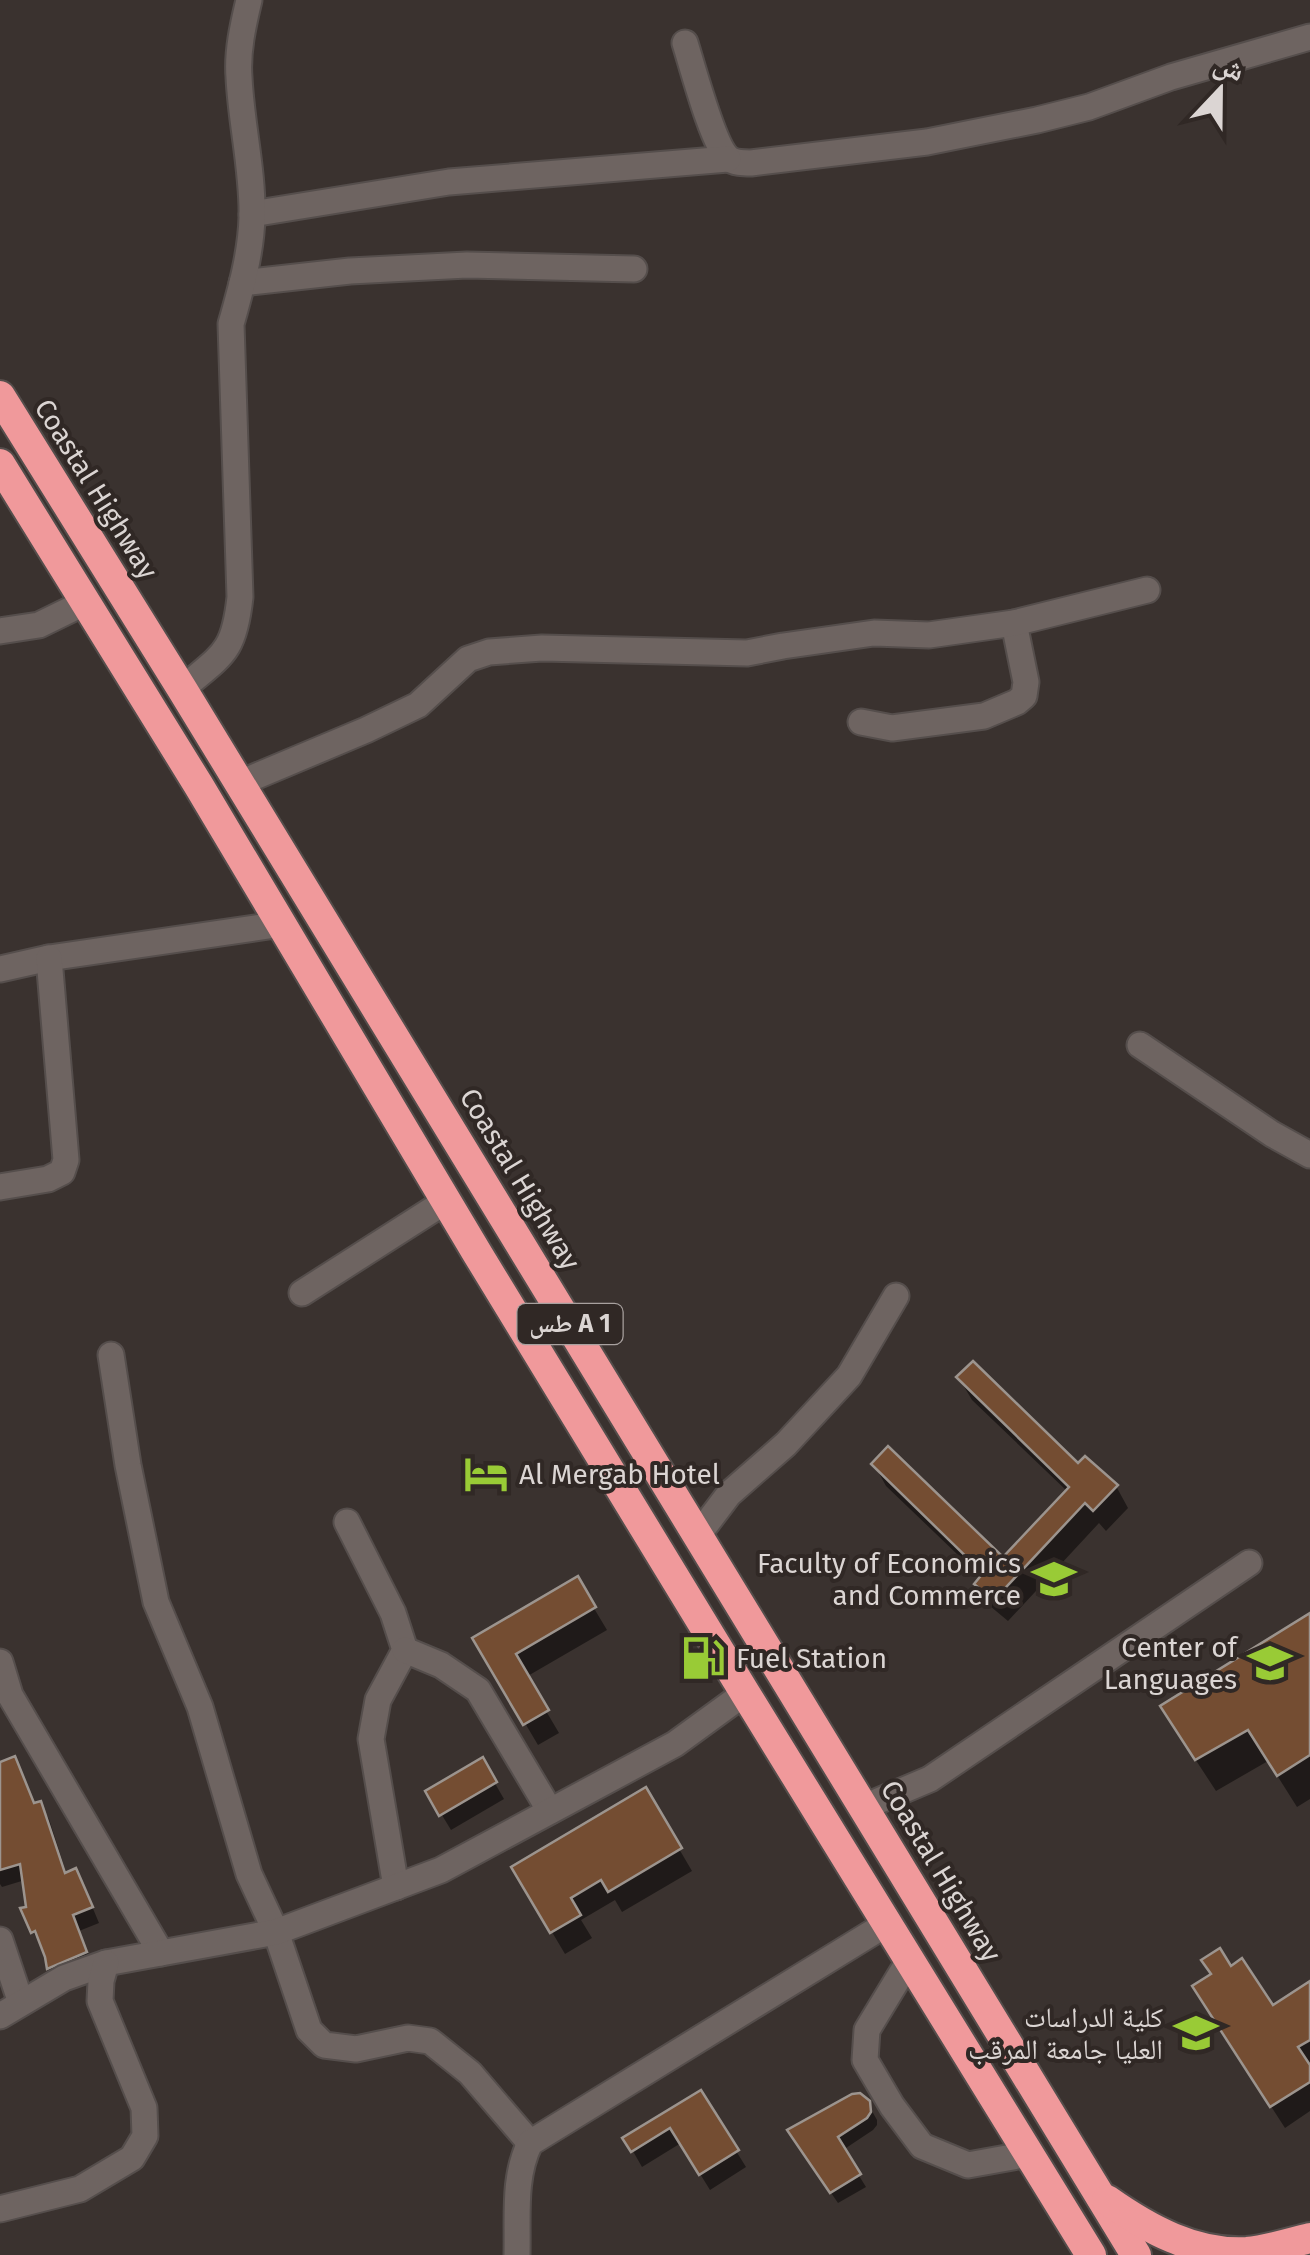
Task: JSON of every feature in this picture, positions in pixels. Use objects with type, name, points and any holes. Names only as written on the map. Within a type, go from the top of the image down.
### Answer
[{"type":"highway","name":"Coastal Highway","points":[[0,396],[1136,2255]]},
{"type":"highway","name":"طس A 1","points":[[0,464],[745,1693],[1092,2255]]},
{"type":"highway","points":[[1101,2196],[1136,2220],[1184,2244],[1212,2250],[1246,2252],[1310,2238]]},
{"type":"street","points":[[182,689],[228,649],[237,624],[240,597],[231,324],[242,283],[252,214],[238,74],[249,0]]},
{"type":"street","points":[[252,214],[449,182],[728,159],[752,163],[928,142],[1089,107],[1171,77],[1310,36]]},
{"type":"street","points":[[685,43],[713,130],[728,159]]},
{"type":"street","points":[[242,283],[350,271],[467,265],[634,268]]},
{"type":"street","points":[[240,783],[418,705],[468,659],[488,652],[542,648],[747,654],[862,634],[929,634],[1014,623],[1147,590]]},
{"type":"street","points":[[0,631],[39,625],[86,602]]},
{"type":"street","points":[[860,722],[892,728],[984,716],[1017,702],[1024,696],[1026,682],[1014,623]]},
{"type":"street","points":[[0,968],[282,924]]},
{"type":"street","points":[[0,1188],[48,1179],[62,1172],[66,1160],[49,958]]},
{"type":"street","points":[[1140,1046],[1310,1155]]},
{"type":"street","points":[[302,1293],[446,1201]]},
{"type":"street","points":[[698,1535],[729,1494],[786,1444],[849,1376],[896,1296]]},
{"type":"street","points":[[111,1354],[128,1466],[156,1602],[200,1707],[250,1874],[276,1932],[309,2030],[324,2045],[356,2049],[408,2038],[430,2041],[470,2073],[530,2142]]},
{"type":"street","points":[[346,1522],[393,1613],[405,1650],[378,1700],[371,1739],[396,1887]]},
{"type":"street","points":[[864,1807],[930,1779],[1250,1563]]},
{"type":"street","points":[[405,1650],[441,1665],[478,1690],[550,1811]]},
{"type":"street","points":[[0,1662],[10,1695],[162,1953]]},
{"type":"street","points":[[0,1940],[10,2010],[64,1978],[106,1964],[276,1932],[441,1870],[675,1744],[745,1693]]},
{"type":"street","points":[[517,2255],[518,2176],[530,2142],[888,1923]]},
{"type":"street","points":[[910,1959],[866,2030],[865,2060],[892,2106],[922,2146],[968,2166],[1030,2154]]},
{"type":"street","points":[[0,2208],[80,2189],[132,2158],[145,2136],[144,2108],[100,2000],[106,1964]]},
{"type":"building","points":[[973,1361],[1078,1463],[1085,1456],[1118,1485],[1093,1511],[1085,1503],[994,1600],[974,1584],[983,1573],[871,1464],[888,1446],[1003,1557],[1069,1487],[956,1377]]},
{"type":"building","points":[[578,1576],[596,1607],[516,1654],[549,1710],[523,1725],[472,1638]]},
{"type":"building","name":"Center of Languages","points":[[1310,1613],[1310,1755],[1277,1776],[1248,1730],[1195,1760],[1160,1706]]},
{"type":"building","points":[[15,1756],[34,1803],[41,1801],[65,1873],[76,1868],[93,1907],[73,1915],[87,1952],[47,1969],[35,1931],[31,1933],[20,1908],[26,1907],[20,1864],[0,1870],[0,1762]]},
{"type":"building","points":[[483,1757],[497,1782],[439,1816],[425,1791]]},
{"type":"building","points":[[646,1787],[682,1848],[608,1892],[601,1880],[571,1898],[581,1915],[550,1933],[511,1867]]},
{"type":"building","points":[[1220,1948],[1231,1966],[1242,1958],[1273,2005],[1310,1981],[1310,2040],[1298,2047],[1310,2065],[1310,2082],[1270,2107],[1192,1986],[1211,1974],[1201,1960]]},
{"type":"building","points":[[701,2090],[739,2150],[699,2175],[670,2128],[631,2152],[622,2138]]},
{"type":"building","points":[[860,2093],[870,2101],[871,2112],[838,2137],[861,2174],[830,2193],[787,2130]]},
{"type":"place","name":"Al Mergab Hotel","points":[[486,1474]]},
{"type":"place","name":"Faculty of Economics and Commerce","points":[[1054,1579]]},
{"type":"place","name":"Fuel Station","points":[[703,1658]]},
{"type":"place","name":"Center of Languages","points":[[1270,1663]]},
{"type":"place","name":"كلية الدراسات العليا جامعة المرقب","points":[[1196,2033]]}]
